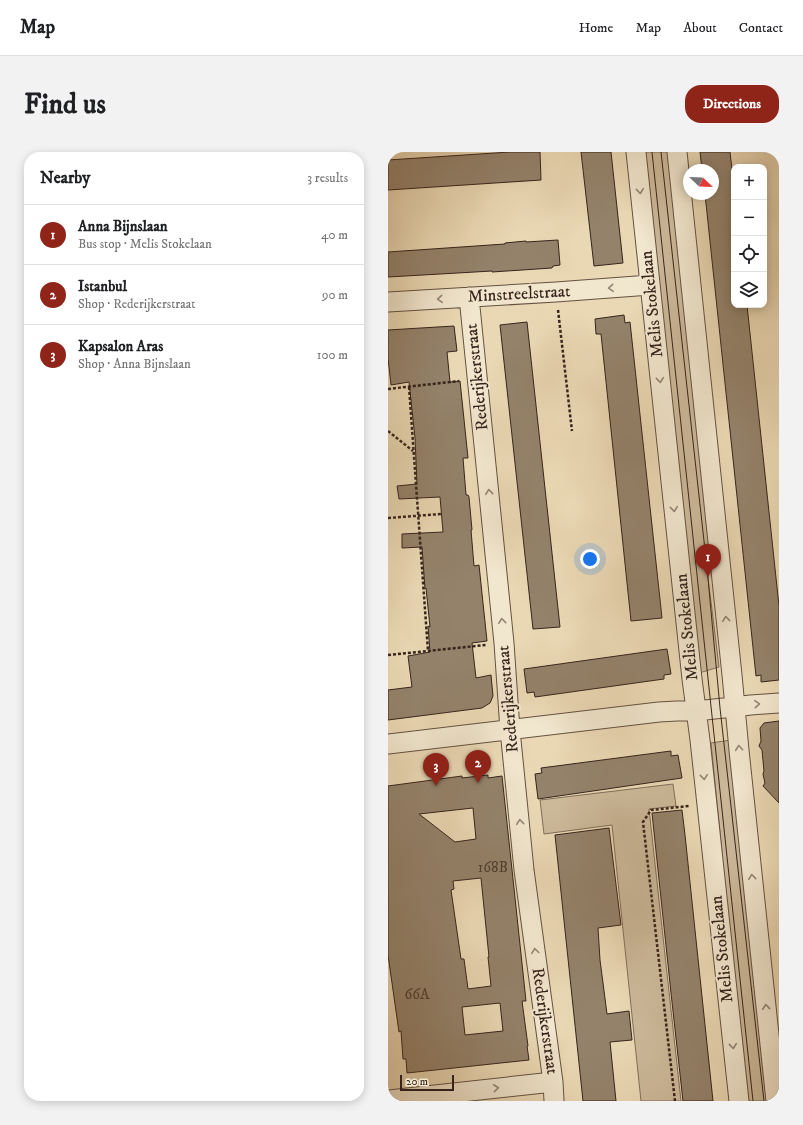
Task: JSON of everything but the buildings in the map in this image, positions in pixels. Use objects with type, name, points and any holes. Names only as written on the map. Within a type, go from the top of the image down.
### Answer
[{"type":"street","name":"Melis Stokelaan","points":[[636,152],[739,1101]]},
{"type":"street","points":[[677,152],[736,706],[739,750],[776,1101]]},
{"type":"street","name":"Minstreelstraat","points":[[388,302],[650,285]]},
{"type":"street","name":"Rederijkerstraat","points":[[468,297],[504,643],[510,730],[524,870],[553,1082],[554,1101]]},
{"type":"street","points":[[388,744],[659,712],[696,711],[779,703]]},
{"type":"street","points":[[388,1100],[553,1082]]},
{"type":"path","points":[[556,292],[572,431]]},
{"type":"path","points":[[388,389],[477,379]]},
{"type":"path","points":[[409,387],[428,651]]},
{"type":"path","points":[[388,431],[414,451]]},
{"type":"path","points":[[388,518],[442,514]]},
{"type":"path","points":[[388,655],[504,643]]},
{"type":"path","points":[[675,1101],[643,822],[651,810],[690,806]]},
{"type":"shaded area","points":[[642,152],[673,152],[714,560],[708,561],[707,569],[719,667],[699,673]]},
{"type":"shaded area","points":[[731,740],[770,1101],[743,1101],[716,853],[722,852],[711,743]]},
{"type":"shaded area","points":[[673,784],[676,806],[649,809],[681,1101],[641,1101],[612,825],[544,834],[540,800]]},
{"type":"tram line","points":[[652,152],[753,1101]]},
{"type":"tram line","points":[[661,152],[707,568],[720,708],[764,1101]]},
{"type":"place","name":"Anna Bijnslaan","points":[[708,577]]},
{"type":"place","name":"Istanbul","points":[[478,783]]},
{"type":"place","name":"Kapsalon Aras","points":[[436,786]]}]
